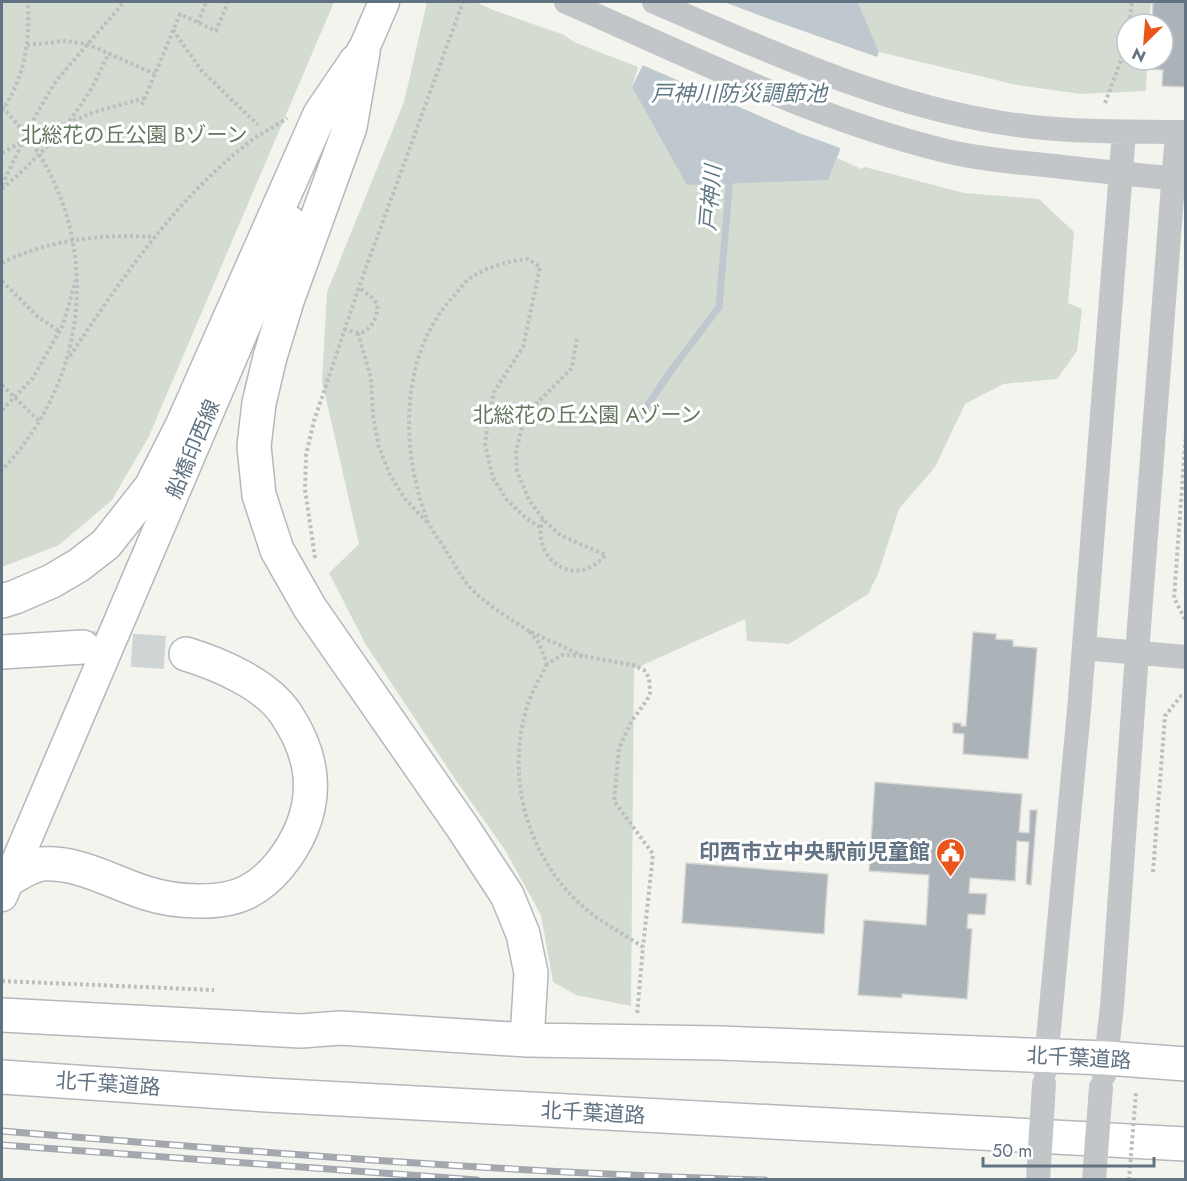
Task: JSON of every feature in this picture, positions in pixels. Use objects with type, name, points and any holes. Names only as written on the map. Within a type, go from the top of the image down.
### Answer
[{"type":"highway","points":[[2,601],[52,581],[80,565],[106,544],[151,487],[182,426],[320,114],[363,52]]},
{"type":"highway","points":[[363,52],[350,127],[290,291],[259,403],[254,446],[259,495],[277,550],[310,608],[463,828],[507,896],[523,934],[531,973],[527,1040]]},
{"type":"highway","points":[[2,652],[83,647]]},
{"type":"highway","points":[[5,888],[39,864],[72,865],[147,893],[182,900],[220,900],[248,891],[273,873],[295,844],[306,819],[311,790],[308,760],[299,733],[281,706],[256,687],[232,672],[186,654]]},
{"type":"highway","points":[[2,996],[297,1016],[340,1028]]},
{"type":"highway","name":"北千葉道路","points":[[2,1015],[301,1031],[340,1028],[527,1040],[720,1043],[1104,1073],[1185,1064]]},
{"type":"highway","name":"北千葉道路","points":[[2,1077],[279,1096],[1185,1144]]},
{"type":"main road","name":"船橋印西線","points":[[5,888],[384,2]]},
{"type":"street","points":[[566,2],[784,98],[877,132],[948,152],[998,160],[1179,178]]},
{"type":"street","points":[[654,2],[798,62],[890,96],[972,117],[1004,124],[1055,129],[1181,132],[1179,178],[1094,1179]]},
{"type":"street","points":[[1038,1179],[1045,1070],[1084,648],[1124,132]]},
{"type":"street","points":[[1084,648],[1185,657]]},
{"type":"path","points":[[2,470],[18,453],[40,422],[56,393],[68,360],[75,324],[77,277],[68,219],[56,186],[40,155],[2,109],[14,90],[24,62],[30,31],[28,2]]},
{"type":"path","points":[[2,153],[27,137],[56,81],[123,2]]},
{"type":"path","points":[[198,23],[206,2]]},
{"type":"path","points":[[142,105],[180,14],[216,31],[228,2]]},
{"type":"path","points":[[316,565],[305,489],[306,455],[314,421],[359,287],[463,2]]},
{"type":"path","points":[[173,30],[202,71],[258,125]]},
{"type":"path","points":[[27,45],[65,41],[87,44],[155,74]]},
{"type":"path","points":[[2,187],[40,155],[67,122],[89,92],[109,53]]},
{"type":"path","points":[[1105,103],[1117,72]]},
{"type":"path","points":[[27,137],[94,112],[145,98]]},
{"type":"path","points":[[68,360],[96,316],[156,237],[194,193],[254,139],[290,117]]},
{"type":"path","points":[[2,187],[23,141]]},
{"type":"path","points":[[2,263],[72,240],[126,235],[156,237]]},
{"type":"path","points":[[429,523],[420,496],[411,452],[409,412],[415,370],[425,339],[441,309],[471,277],[506,262],[528,259],[540,267],[523,347],[494,392],[485,444],[493,478],[507,500],[527,519],[540,527]]},
{"type":"path","points":[[2,410],[33,378],[63,325],[77,277]]},
{"type":"path","points":[[2,281],[38,317],[59,331]]},
{"type":"path","points":[[345,329],[358,333],[372,325],[377,305],[359,287]]},
{"type":"path","points":[[358,333],[371,378],[373,416],[380,447],[390,475],[405,499],[429,523],[468,585],[504,615],[529,631],[583,656]]},
{"type":"path","points":[[543,519],[540,527],[543,551],[561,567],[585,570],[596,565],[606,555],[560,535],[543,519],[529,500],[517,471],[516,451],[522,427],[533,408],[572,368],[577,338]]},
{"type":"path","points":[[2,386],[40,422]]},
{"type":"path","points":[[1185,433],[1174,598],[1185,621]]},
{"type":"path","points":[[529,631],[539,643],[547,664]]},
{"type":"path","points":[[636,1019],[653,854],[614,801],[619,748],[631,722],[650,693],[649,678],[644,670],[633,666],[583,656],[562,655],[547,664],[525,713],[520,743],[519,781],[526,816],[539,851],[556,877],[579,904],[643,946]]},
{"type":"path","points":[[1153,872],[1165,716],[1181,696],[1185,696]]},
{"type":"path","points":[[2,981],[214,990]]},
{"type":"path","points":[[1129,1179],[1136,1092]]},
{"type":"green space","name":"北総花の丘公園 Bゾーン","points":[[2,2],[334,2],[149,436],[112,500],[59,545],[2,567]]},
{"type":"green space","name":"北総花の丘公園 Aゾーン","points":[[427,2],[476,2],[564,35],[574,42],[638,67],[632,87],[828,180],[837,158],[861,169],[865,167],[964,193],[1039,199],[1074,232],[1068,303],[1082,309],[1077,351],[1057,379],[1003,384],[965,404],[935,467],[899,509],[878,574],[868,594],[789,644],[747,641],[745,619],[634,669],[631,1006],[576,995],[553,982],[541,915],[505,850],[366,645],[329,573],[359,544],[322,381],[327,292],[404,102]]},
{"type":"green space","points":[[858,2],[1151,2],[1150,12],[1115,12],[1115,72],[1147,72],[1146,91],[1081,94],[1017,85],[879,52]]},
{"type":"water","name":"戸神川防災調節池","points":[[674,2],[858,2],[879,52],[828,180],[687,185],[632,87]]},
{"type":"pier","points":[[671,2],[724,2],[880,58],[843,149],[799,133],[640,64]]},
{"type":"building","points":[[1153,2],[1186,2],[1186,87],[1162,86],[1163,72],[1175,72],[1175,12],[1153,12]]},
{"type":"building","points":[[973,632],[996,634],[996,639],[1013,640],[1013,646],[1037,648],[1028,759],[963,754],[964,734],[953,733],[953,723],[966,726]]},
{"type":"building","points":[[875,782],[1022,794],[1019,832],[1029,833],[1030,810],[1037,810],[1031,885],[1026,884],[1029,842],[1017,841],[1015,881],[970,878],[969,893],[987,894],[985,915],[968,914],[967,928],[972,929],[967,999],[902,994],[902,998],[858,995],[864,920],[926,925],[929,875],[869,871]]},
{"type":"building","points":[[686,863],[828,874],[824,934],[682,923]]},
{"type":"waterway","name":"戸神川","points":[[637,421],[670,372],[719,307],[730,177]]},
{"type":"tunnel","points":[[83,647],[186,654]]},
{"type":"railway","points":[[2,1131],[478,1167],[765,1180]]},
{"type":"railway","points":[[2,1145],[477,1180]]},
{"type":"place","name":"印西市立中央駅前児童館","points":[[951,878]]}]
